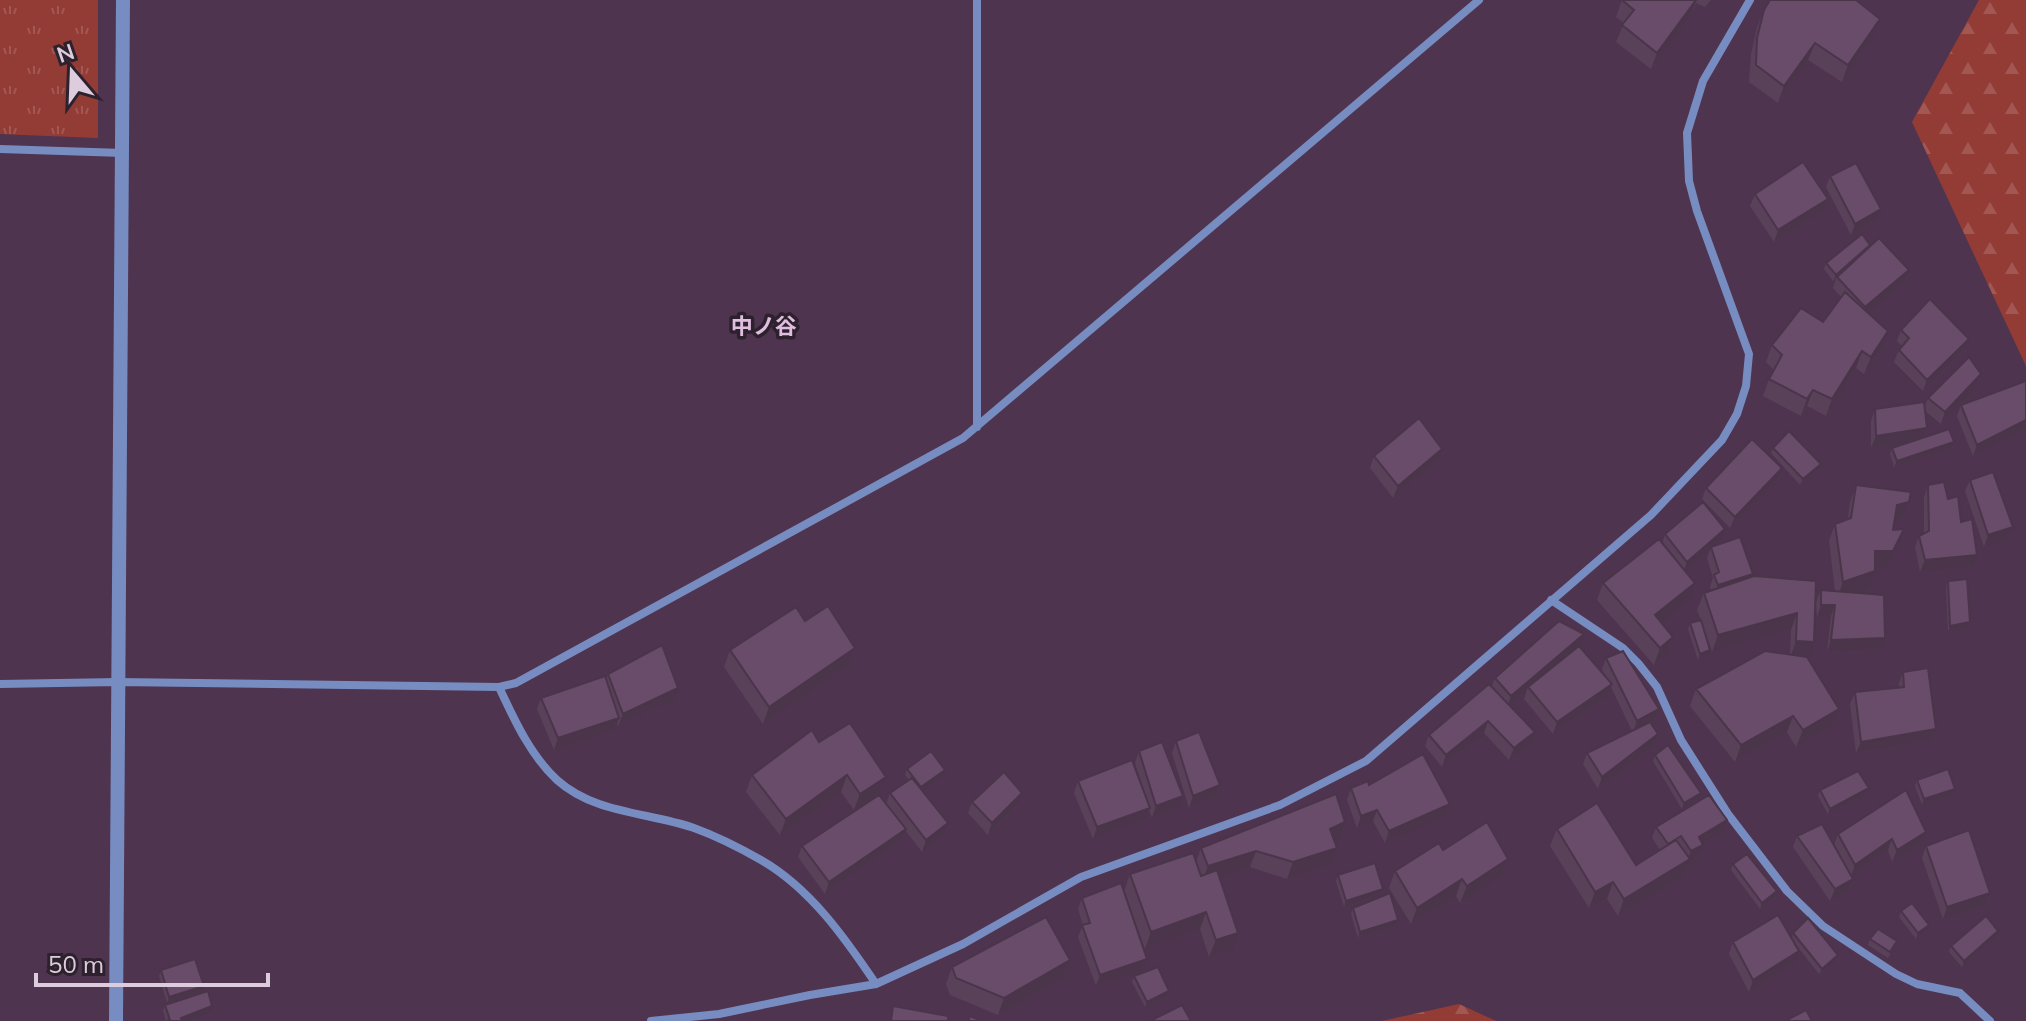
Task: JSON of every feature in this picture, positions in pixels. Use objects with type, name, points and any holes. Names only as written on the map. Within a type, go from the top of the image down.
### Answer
[{"type":"street","points":[[116,1021],[123,0]]},
{"type":"street","points":[[977,0],[977,427]]},
{"type":"street","points":[[0,684],[118,682],[499,687],[516,683],[963,438],[1479,0]]},
{"type":"street","points":[[651,1021],[719,1014],[876,984],[963,944],[1081,877],[1280,805],[1366,761],[1651,515],[1722,440],[1737,414],[1746,386],[1749,354],[1697,211],[1689,181],[1687,133],[1703,81],[1750,0]]},
{"type":"street","points":[[0,149],[123,153]]},
{"type":"street","points":[[1551,600],[1623,648],[1638,663],[1657,687],[1681,740],[1746,838],[1787,891],[1823,926],[1896,974],[1917,984],[1960,993],[1990,1021]]},
{"type":"street","points":[[499,687],[522,736],[557,780],[590,801],[695,828],[763,861],[799,889],[841,932],[876,984]]},
{"type":"green space","points":[[0,0],[98,0],[98,138],[0,134]]},
{"type":"green space","points":[[1979,0],[2026,0],[2026,366],[1912,122]]},
{"type":"green space","points":[[1459,1004],[1496,1021],[1382,1021]]},
{"type":"building","points":[[1622,0],[1696,0],[1657,53],[1622,25],[1634,10]]},
{"type":"building","points":[[1770,0],[1856,0],[1880,19],[1848,65],[1815,43],[1784,86],[1756,65],[1757,38],[1764,10]]},
{"type":"building","points":[[1803,162],[1828,199],[1778,230],[1755,194]]},
{"type":"building","points":[[1856,163],[1881,209],[1855,224],[1830,176]]},
{"type":"building","points":[[1862,234],[1870,245],[1836,275],[1826,263]]},
{"type":"building","points":[[1879,238],[1909,270],[1865,307],[1837,277]]},
{"type":"building","points":[[1845,292],[1888,331],[1871,357],[1862,351],[1832,399],[1813,390],[1807,399],[1769,379],[1782,355],[1772,345],[1801,308],[1823,322]]},
{"type":"building","points":[[1930,299],[1969,339],[1927,380],[1899,350],[1909,338],[1901,330]]},
{"type":"building","points":[[1969,357],[1981,374],[1945,412],[1928,398]]},
{"type":"building","points":[[2026,381],[2026,420],[1977,445],[1961,405]]},
{"type":"building","points":[[1924,402],[1927,428],[1876,436],[1875,409]]},
{"type":"building","points":[[1419,418],[1442,449],[1398,486],[1374,456]]},
{"type":"building","points":[[1949,429],[1954,442],[1897,461],[1892,448]]},
{"type":"building","points":[[1789,431],[1821,464],[1803,479],[1773,448]]},
{"type":"building","points":[[1752,439],[1782,468],[1735,517],[1706,488]]},
{"type":"building","points":[[1993,472],[2013,527],[1988,535],[1970,480]]},
{"type":"building","points":[[1944,482],[1948,499],[1958,496],[1961,522],[1972,519],[1977,555],[1925,560],[1919,536],[1929,531],[1928,485]]},
{"type":"building","points":[[1856,485],[1911,492],[1909,502],[1897,505],[1893,530],[1904,529],[1893,551],[1875,551],[1875,571],[1843,582],[1835,524],[1851,518]]},
{"type":"building","points":[[1703,502],[1725,529],[1687,562],[1665,534]]},
{"type":"building","points":[[1740,537],[1753,574],[1718,585],[1714,575],[1719,572],[1711,547]]},
{"type":"building","points":[[1659,539],[1695,583],[1655,615],[1673,637],[1660,648],[1603,583]]},
{"type":"building","points":[[1754,576],[1816,581],[1814,642],[1796,641],[1797,613],[1718,635],[1704,593]]},
{"type":"building","points":[[1967,579],[1970,622],[1950,626],[1948,581]]},
{"type":"building","points":[[1821,590],[1884,595],[1885,638],[1831,640],[1835,605],[1821,605]]},
{"type":"building","points":[[828,606],[855,648],[769,707],[730,650],[796,607],[805,621]]},
{"type":"building","points":[[1701,620],[1710,650],[1700,654],[1690,623]]},
{"type":"building","points":[[1559,621],[1584,634],[1511,696],[1495,678]]},
{"type":"building","points":[[662,645],[678,688],[623,714],[608,674]]},
{"type":"building","points":[[1579,646],[1612,684],[1557,722],[1528,687]]},
{"type":"building","points":[[1623,651],[1659,709],[1637,721],[1606,658]]},
{"type":"building","points":[[1765,651],[1807,657],[1839,709],[1803,730],[1793,716],[1741,745],[1696,689]]},
{"type":"building","points":[[1928,668],[1936,729],[1861,742],[1855,692],[1904,687],[1903,672]]},
{"type":"building","points":[[605,676],[619,718],[558,738],[541,698]]},
{"type":"building","points":[[1489,684],[1535,732],[1514,748],[1488,721],[1446,755],[1429,735]]},
{"type":"building","points":[[1650,722],[1658,734],[1602,777],[1587,753]]},
{"type":"building","points":[[850,723],[886,777],[860,794],[847,775],[786,819],[752,775],[812,730],[819,742]]},
{"type":"building","points":[[1199,732],[1220,785],[1193,796],[1176,741]]},
{"type":"building","points":[[1162,742],[1183,796],[1156,806],[1139,751]]},
{"type":"building","points":[[1668,745],[1701,793],[1684,803],[1655,755]]},
{"type":"building","points":[[931,751],[945,770],[921,787],[907,769]]},
{"type":"building","points":[[1423,754],[1450,804],[1389,831],[1377,810],[1361,816],[1351,788],[1368,781],[1369,785]]},
{"type":"building","points":[[1132,760],[1150,808],[1097,827],[1078,781]]},
{"type":"building","points":[[1948,769],[1955,789],[1924,799],[1917,780]]},
{"type":"building","points":[[1858,771],[1869,788],[1830,809],[1820,790]]},
{"type":"building","points":[[1004,772],[1022,793],[992,823],[972,802]]},
{"type":"building","points":[[912,778],[948,823],[926,840],[890,793]]},
{"type":"building","points":[[1906,790],[1926,832],[1897,850],[1892,839],[1855,865],[1838,834]]},
{"type":"building","points":[[1336,794],[1345,822],[1330,829],[1337,848],[1293,862],[1256,851],[1208,866],[1201,848]]},
{"type":"building","points":[[879,795],[906,829],[829,882],[802,846]]},
{"type":"building","points":[[1709,795],[1727,820],[1699,837],[1703,845],[1691,851],[1681,836],[1668,844],[1656,827]]},
{"type":"building","points":[[1597,803],[1636,865],[1676,840],[1690,859],[1624,899],[1613,882],[1595,892],[1557,829]]},
{"type":"building","points":[[1487,822],[1508,859],[1467,886],[1462,879],[1417,908],[1395,871],[1439,843],[1443,850]]},
{"type":"building","points":[[1822,824],[1853,879],[1835,889],[1797,836]]},
{"type":"building","points":[[1969,830],[1990,893],[1947,907],[1926,846]]},
{"type":"building","points":[[1193,853],[1201,876],[1217,870],[1238,933],[1216,940],[1206,912],[1151,932],[1130,874]]},
{"type":"building","points":[[1747,854],[1777,891],[1762,903],[1733,864]]},
{"type":"building","points":[[1375,863],[1383,889],[1346,901],[1338,875]]},
{"type":"building","points":[[1121,883],[1147,959],[1100,975],[1082,925],[1090,923],[1082,898]]},
{"type":"building","points":[[1390,893],[1398,920],[1360,932],[1353,908]]},
{"type":"building","points":[[1912,903],[1929,925],[1918,933],[1901,911]]},
{"type":"building","points":[[1778,915],[1799,951],[1753,980],[1733,942]]},
{"type":"building","points":[[1986,916],[1998,931],[1964,961],[1951,946]]},
{"type":"building","points":[[1046,917],[1070,960],[1004,998],[956,978],[952,967]]},
{"type":"building","points":[[1808,918],[1838,955],[1822,969],[1793,933]]},
{"type":"building","points":[[1878,929],[1897,941],[1890,952],[1870,939]]},
{"type":"building","points":[[195,959],[204,986],[169,997],[161,970]]},
{"type":"building","points":[[1158,967],[1169,991],[1147,1002],[1134,976]]},
{"type":"building","points":[[208,991],[212,1006],[181,1018],[182,1021],[167,1021],[170,1020],[165,1005]]},
{"type":"building","points":[[1182,1005],[1191,1021],[1150,1021]]},
{"type":"building","points":[[893,1006],[948,1016],[948,1021],[891,1021]]},
{"type":"building","points":[[1806,1010],[1812,1021],[1785,1021]]},
{"type":"district","name":"中ノ谷","points":[[764,326]]}]
